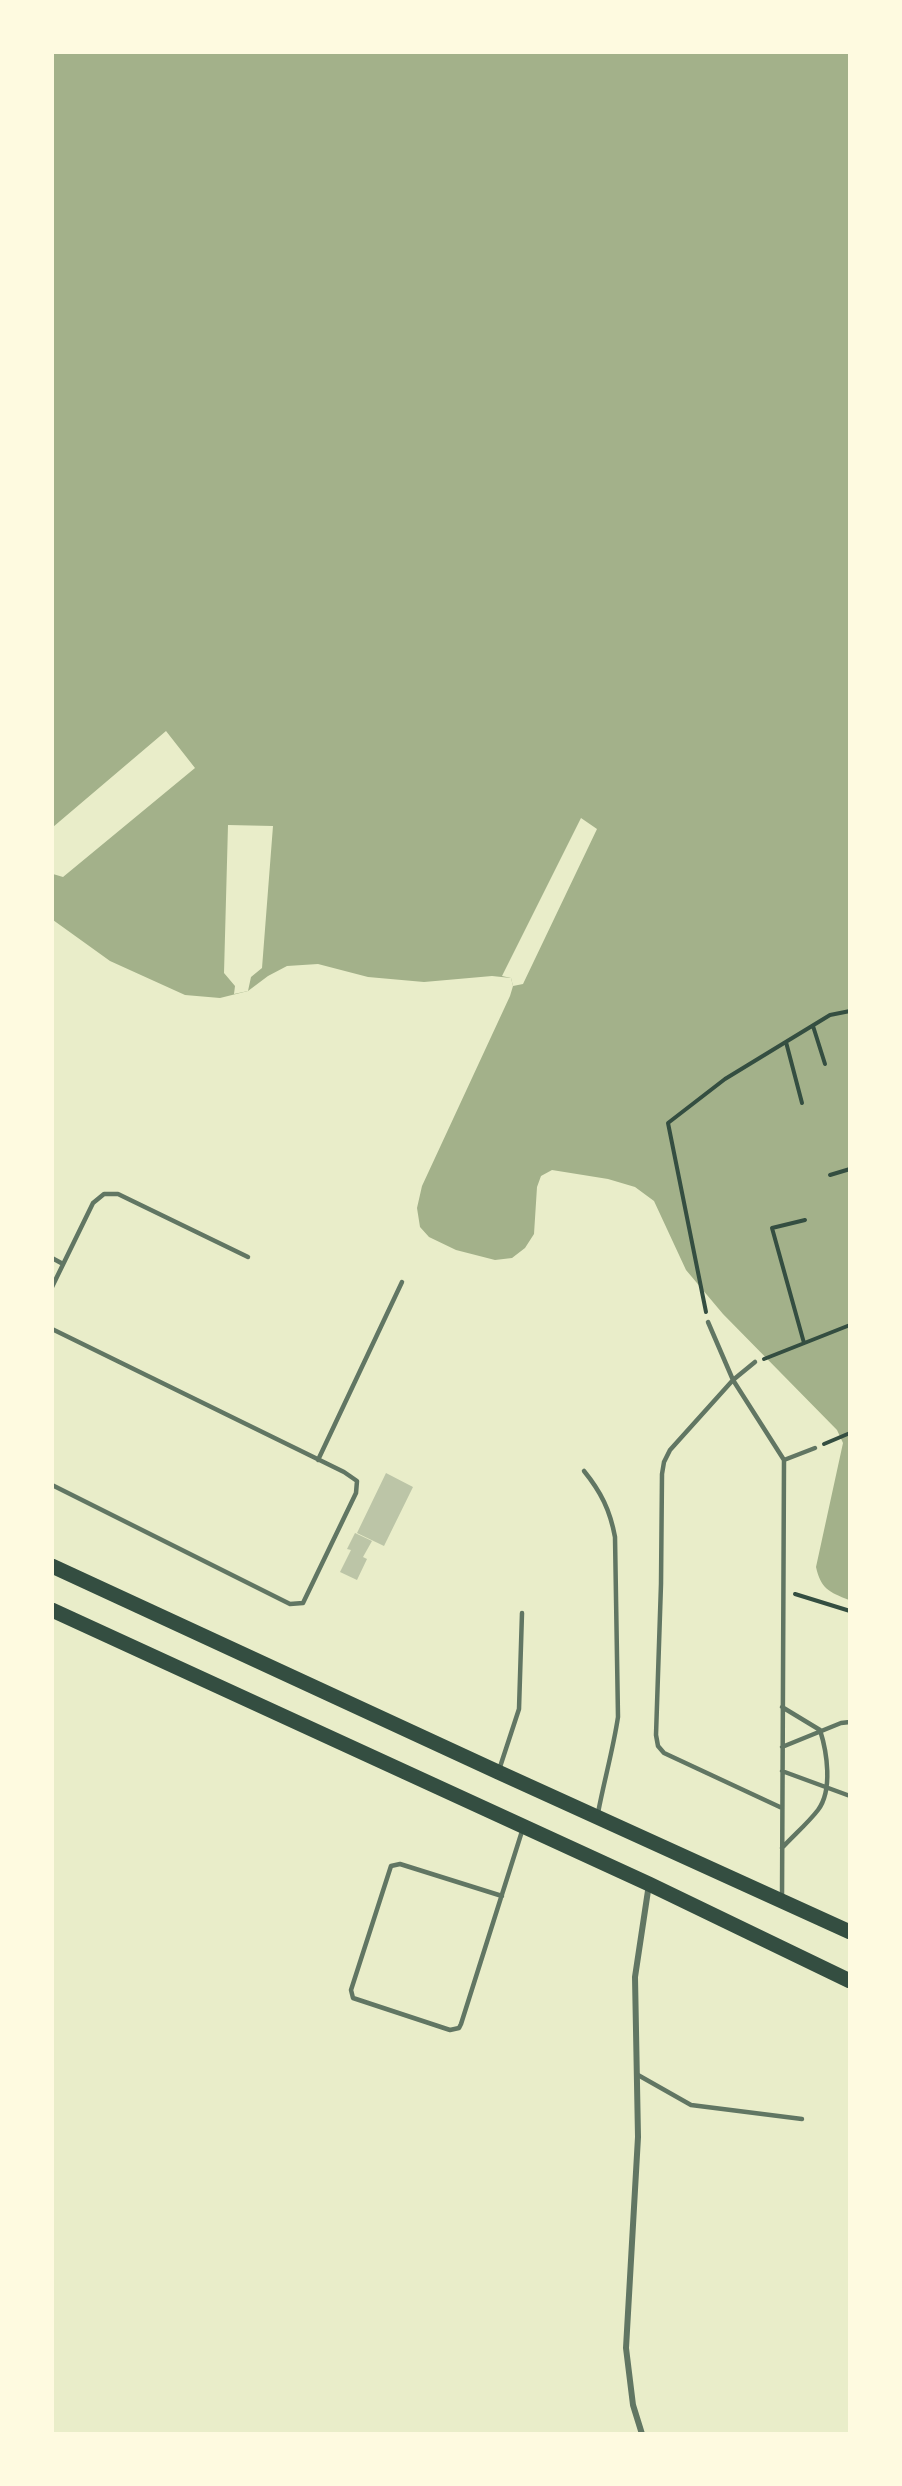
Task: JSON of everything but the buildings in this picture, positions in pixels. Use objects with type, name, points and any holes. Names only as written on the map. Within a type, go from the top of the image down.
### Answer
[{"type":"main road","points":[[52,1566],[498,1772],[782,1899],[849,1932]]},
{"type":"main road","points":[[52,1610],[649,1884],[849,1981]]},
{"type":"street","points":[[642,2433],[633,2405],[626,2348],[638,2137],[635,1977],[649,1884]]},
{"type":"lane","points":[[52,1287],[93,1203],[104,1194],[118,1194],[248,1257]]},
{"type":"lane","points":[[52,1258],[63,1264]]},
{"type":"lane","points":[[318,1460],[402,1282]]},
{"type":"lane","points":[[708,1322],[733,1380],[784,1460],[782,1899]]},
{"type":"lane","points":[[52,1329],[344,1472],[357,1481],[356,1493],[303,1604],[290,1604],[52,1485]]},
{"type":"lane","points":[[755,1362],[733,1380],[670,1450],[664,1462],[656,1735],[658,1746],[664,1753],[782,1808]]},
{"type":"lane","points":[[784,1460],[815,1448]]},
{"type":"lane","points":[[584,1471],[601,1492],[611,1514],[615,1537],[618,1718],[597,1816]]},
{"type":"lane","points":[[498,1772],[519,1709],[522,1614]]},
{"type":"lane","points":[[782,1707],[820,1730],[825,1747],[826,1788],[820,1808],[782,1848]]},
{"type":"lane","points":[[782,1746],[820,1730],[849,1722]]},
{"type":"lane","points":[[782,1771],[849,1796]]},
{"type":"lane","points":[[502,1896],[400,1864],[391,1866],[351,1990],[353,1998],[450,2030],[459,2028],[502,1896],[523,1826]]},
{"type":"lane","points":[[638,2075],[691,2105],[802,2119]]},
{"type":"path","points":[[708,1322],[668,1123],[725,1078],[830,1016],[849,1011]]},
{"type":"path","points":[[813,1026],[825,1064]]},
{"type":"path","points":[[786,1042],[802,1103]]},
{"type":"path","points":[[830,1175],[849,1169]]},
{"type":"path","points":[[804,1343],[772,1228],[805,1220]]},
{"type":"path","points":[[755,1362],[849,1325]]},
{"type":"path","points":[[815,1448],[849,1433]]},
{"type":"path","points":[[783,1590],[849,1611]]},
{"type":"shaded area","points":[[53,53],[849,53],[849,1600],[836,1595],[823,1585],[816,1567],[843,1443],[837,1430],[723,1314],[686,1270],[654,1201],[635,1187],[608,1179],[552,1170],[541,1176],[537,1187],[534,1234],[525,1248],[512,1258],[495,1260],[456,1250],[429,1237],[420,1227],[417,1208],[422,1186],[510,996],[513,986],[511,978],[492,976],[424,982],[368,977],[318,964],[287,966],[268,976],[248,991],[220,998],[185,995],[110,961],[53,920]]},
{"type":"pier","points":[[166,731],[195,768],[63,877],[53,874],[53,827]]},
{"type":"pier","points":[[581,818],[597,829],[523,984],[513,986],[511,978],[502,976]]},
{"type":"pier","points":[[228,825],[273,826],[262,968],[251,977],[248,991],[234,994],[235,986],[224,973]]}]
